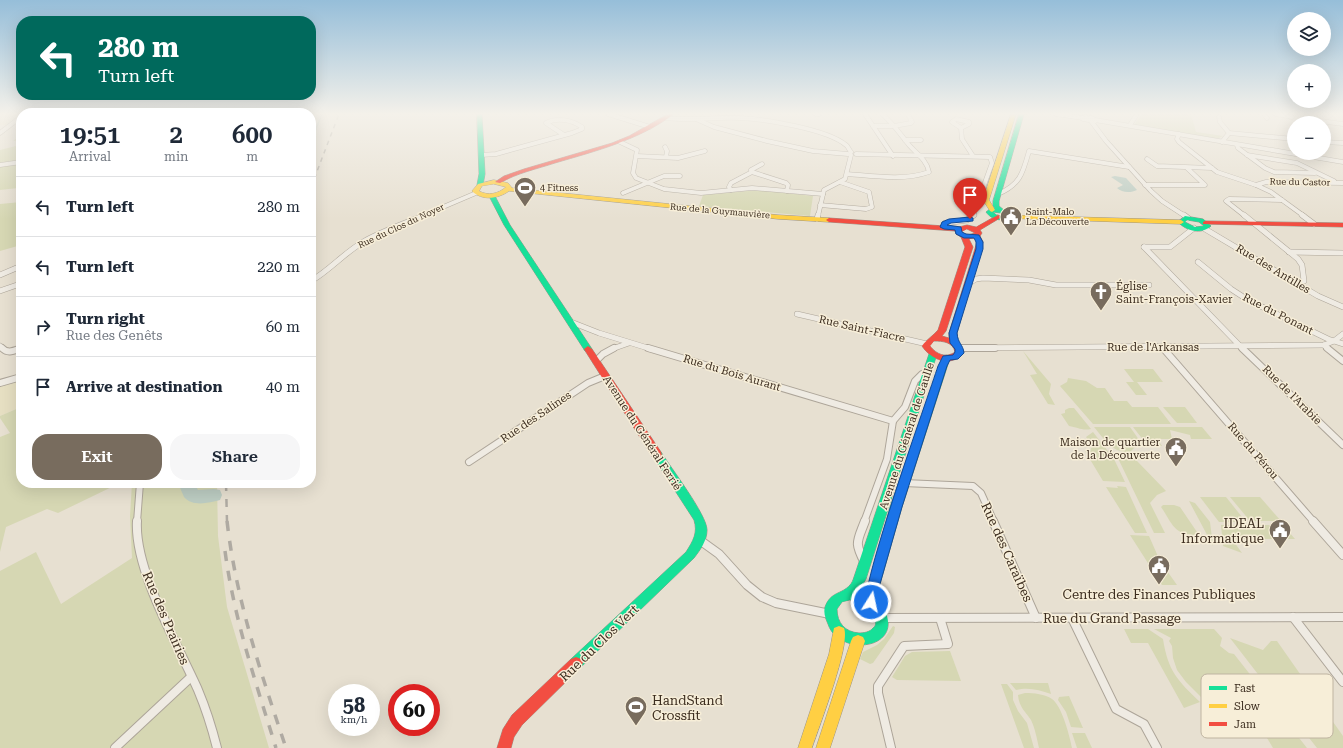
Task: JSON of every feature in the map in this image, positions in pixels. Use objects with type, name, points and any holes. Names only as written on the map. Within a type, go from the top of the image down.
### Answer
[{"type":"street","points":[[478,189],[483,195],[492,196],[505,192],[508,189],[508,185],[493,178],[481,156],[481,149]]},
{"type":"street","points":[[481,156],[514,149]]},
{"type":"street","points":[[478,189],[493,178],[596,149]]},
{"type":"street","points":[[636,149],[638,150],[633,173],[634,176],[664,189],[701,193],[752,188],[823,194]]},
{"type":"street","points":[[666,149],[666,157]]},
{"type":"street","points":[[800,149],[892,156],[990,157],[992,163],[973,217],[967,220],[949,221],[944,223],[944,227]]},
{"type":"street","points":[[817,219],[823,194],[826,188],[845,179],[851,154],[850,149]]},
{"type":"street","points":[[888,149],[892,156]]},
{"type":"street","points":[[847,174],[890,176],[928,173],[929,170],[921,156],[914,149]]},
{"type":"street","points":[[968,149],[973,156]]},
{"type":"street","points":[[999,214],[986,200],[1003,149]]},
{"type":"street","points":[[999,214],[996,206],[998,194],[1012,149]]},
{"type":"street","points":[[1113,149],[1145,185],[1184,220],[1185,225],[1194,228],[1205,226],[1256,224],[1343,225]]},
{"type":"street","points":[[1187,149],[1221,174],[1256,185]]},
{"type":"street","points":[[1240,149],[1265,168],[1274,172],[1316,173]]},
{"type":"street","points":[[1261,149],[1343,162]]},
{"type":"street","points":[[637,156],[683,157],[705,151]]},
{"type":"street","points":[[998,194],[1010,189],[1022,176],[1029,152],[1129,167]]},
{"type":"street","points":[[1248,155],[1292,162],[1337,183]]},
{"type":"street","points":[[1147,159],[1157,166],[1212,168]]},
{"type":"street","points":[[0,165],[16,163]]},
{"type":"street","points":[[731,190],[728,187],[731,183],[752,172],[751,170],[762,164]]},
{"type":"street","points":[[1145,185],[1205,185],[1187,168]]},
{"type":"street","points":[[752,172],[786,183],[788,185],[787,191]]},
{"type":"street","points":[[623,193],[664,176],[680,176]]},
{"type":"street","points":[[478,189],[493,178]]},
{"type":"street","points":[[820,206],[866,209],[872,207],[868,192],[840,182]]},
{"type":"street","name":"Rue du Castor","points":[[1256,185],[1266,182],[1343,183]]},
{"type":"street","name":"Rue du Castor","points":[[1256,185],[1271,192],[1314,224]]},
{"type":"street","name":"Rue du Clos du Noyer","points":[[316,278],[342,256],[363,242],[478,189]]},
{"type":"street","name":"Rue de la Guymauvière","points":[[508,189],[710,210],[932,227]]},
{"type":"street","name":"Avenue du Général Ferrié","points":[[492,196],[492,199],[507,224],[699,519],[703,531],[701,542]]},
{"type":"street","points":[[1282,200],[1226,200],[1298,259],[1302,265],[1304,281],[1295,283]]},
{"type":"street","points":[[932,227],[967,232],[999,214],[1065,220],[1068,218],[1091,220],[1184,220],[1205,226]]},
{"type":"street","name":"Rue des Antilles","points":[[1205,226],[1295,283],[1318,296],[1343,307]]},
{"type":"street","points":[[932,227],[944,227],[967,232],[980,242],[953,333],[960,353],[958,356],[946,358],[933,354],[928,350],[927,344],[930,340],[945,339],[957,345]]},
{"type":"street","name":"Rue de l'Arabie","points":[[1194,228],[1170,247],[1144,247],[1230,336],[1343,445]]},
{"type":"street","points":[[936,339],[943,329],[969,247],[967,232]]},
{"type":"street","points":[[1289,252],[1343,253]]},
{"type":"street","name":"Rue du Ponant","points":[[1198,262],[1230,289],[1248,300],[1278,316],[1343,344]]},
{"type":"street","points":[[0,275],[16,268]]},
{"type":"street","points":[[972,272],[980,278]]},
{"type":"street","points":[[969,283],[980,278],[1029,280],[1056,285],[1149,285]]},
{"type":"street","points":[[0,291],[16,285]]},
{"type":"street","name":"Rue Saint-Fiacre","points":[[797,314],[927,344]]},
{"type":"street","name":"Rue du Bois Aurant","points":[[571,322],[630,343],[893,422]]},
{"type":"street","name":"Rue de l'Arkansas","points":[[957,345],[1162,347],[1324,345],[1334,341],[1343,334]]},
{"type":"street","points":[[596,361],[615,346],[630,343]]},
{"type":"street","points":[[1324,345],[1343,361]]},
{"type":"street","points":[[0,346],[5,351],[10,352],[16,350]]},
{"type":"street","name":"Rue du Pérou","points":[[1162,347],[1343,555]]},
{"type":"street","name":"Avenue du Général de Gaulle","points":[[845,596],[854,589],[860,579],[933,354]]},
{"type":"street","name":"Avenue du Général de Gaulle","points":[[871,602],[874,584],[904,483],[946,358]]},
{"type":"street","points":[[893,422],[895,417],[904,408],[913,383],[921,374],[928,372]]},
{"type":"street","name":"Rue des Salines","points":[[470,462],[588,383],[605,376]]},
{"type":"street","points":[[0,383],[16,378]]},
{"type":"street","name":"Avenue du Général de Gaulle","points":[[865,563],[857,548],[858,539],[887,459],[893,422]]},
{"type":"street","name":"Rue des Caraïbes","points":[[904,483],[973,486],[981,493],[1036,618]]},
{"type":"street","name":"Rue des Prairies","points":[[140,488],[137,527],[141,554],[150,584],[208,715],[217,748]]},
{"type":"street","points":[[701,542],[719,554],[747,585],[762,597],[776,603],[830,614]]},
{"type":"street","name":"Rue du Clos Vert","points":[[504,748],[508,734],[517,720],[690,555],[701,542]]},
{"type":"street","points":[[845,596],[856,596],[871,602],[880,612],[882,618],[880,632],[874,637],[867,640],[858,641],[848,638],[839,632],[831,621],[830,614],[834,602],[845,596]]},
{"type":"street","points":[[1293,617],[1343,682]]},
{"type":"street","name":"Rue du Grand Passage","points":[[882,618],[1343,617]]},
{"type":"street","points":[[891,748],[878,693],[878,686],[904,646],[948,644],[940,618]]},
{"type":"street","points":[[1072,618],[1116,709],[1144,724],[1157,748]]},
{"type":"street","points":[[805,745],[836,654],[839,632]]},
{"type":"street","points":[[823,748],[858,641]]},
{"type":"street","points":[[115,748],[191,677]]},
{"type":"shaded area","points":[[1115,176],[1126,178],[1137,190],[1127,192],[1119,190],[1117,188],[1123,185],[1111,177]]},
{"type":"shaded area","points":[[16,381],[16,409],[0,416],[0,386]]},
{"type":"green space","points":[[16,149],[16,188],[0,190],[0,150]]},
{"type":"green space","points":[[759,190],[813,196],[810,216],[699,206],[703,195]]},
{"type":"green space","points":[[16,202],[16,246],[0,251],[0,204]]},
{"type":"green space","points":[[1023,351],[1051,384],[1049,394],[1055,405],[1048,404],[1030,375],[1037,374]]},
{"type":"green space","points":[[1124,369],[1153,369],[1163,382],[1137,382],[1147,395],[1136,395],[1126,382],[1134,382]]},
{"type":"green space","points":[[1068,378],[1086,381],[1097,388],[1105,388],[1114,401],[1127,401],[1132,407],[1158,407],[1171,424],[1093,424],[1060,386],[1067,382]]},
{"type":"green space","points":[[1163,407],[1185,407],[1197,423],[1177,423]]},
{"type":"green space","points":[[1074,408],[1091,429],[1082,429],[1069,426],[1061,414],[1065,413],[1065,410]]},
{"type":"green space","points":[[16,409],[16,488],[110,488],[58,513],[47,509],[6,527],[0,552],[0,437],[10,433],[0,416]]},
{"type":"green space","points":[[1094,427],[1130,427],[1142,444],[1136,446],[1130,452],[1118,450],[1109,445]]},
{"type":"green space","points":[[1133,427],[1202,427],[1212,439],[1191,439],[1190,435],[1170,430],[1172,439],[1157,439],[1162,446],[1148,446]]},
{"type":"green space","points":[[1093,432],[1114,459],[1125,482],[1103,481],[1085,451],[1090,451],[1092,446],[1086,437]]},
{"type":"green space","points":[[1115,452],[1137,461],[1166,491],[1157,495],[1150,503],[1165,533],[1154,533]]},
{"type":"green space","points":[[1117,486],[1126,487],[1147,533],[1135,533],[1106,487],[1118,488]]},
{"type":"green space","points":[[132,488],[217,488],[218,536],[227,607],[269,748],[0,748],[0,571],[36,552],[61,604],[132,558],[130,516]]},
{"type":"green space","points":[[1200,497],[1226,497],[1246,522],[1219,522]]},
{"type":"green space","points":[[1230,497],[1260,497],[1281,521],[1250,521]]},
{"type":"green space","points":[[1189,501],[1195,503],[1210,522],[1213,546]]},
{"type":"green space","points":[[1163,505],[1174,505],[1180,507],[1197,532],[1195,535],[1182,533],[1174,527],[1161,507]]},
{"type":"green space","points":[[1221,525],[1283,525],[1295,539],[1232,539],[1242,553],[1223,546]]},
{"type":"green space","points":[[1130,535],[1149,536],[1160,561],[1177,585],[1162,585]]},
{"type":"green space","points":[[893,626],[895,627],[894,633],[873,663],[870,664],[860,659],[863,652],[877,645],[884,639]]},
{"type":"green space","points":[[1124,629],[1148,629],[1163,639],[1168,659],[1175,674],[1200,702],[1184,708],[1148,643],[1131,643]]},
{"type":"green space","points":[[1154,629],[1214,629],[1222,638],[1220,646],[1229,653],[1234,654],[1250,674],[1201,674],[1201,697],[1186,682],[1177,670],[1173,658],[1172,646],[1169,641],[1171,638]]},
{"type":"green space","points":[[1230,638],[1263,650],[1271,641],[1277,641],[1300,674],[1258,674]]},
{"type":"green space","points":[[950,651],[961,681],[897,680],[892,677],[905,656],[912,652]]},
{"type":"green space","points":[[1010,683],[1048,683],[1051,694],[1034,689],[1016,690]]},
{"type":"green space","points":[[1001,684],[1007,684],[1013,692],[1013,700],[1018,711],[1027,723],[1034,748],[1024,748]]},
{"type":"green space","points":[[1025,693],[1046,696],[1056,703],[1065,722],[1072,748],[1039,748],[1031,720],[1021,706],[1019,699],[1018,695]]},
{"type":"green space","points":[[1069,696],[1083,728],[1071,727],[1066,712],[1058,700],[1059,697]]},
{"type":"green space","points":[[1333,722],[1343,736],[1343,748],[1317,748],[1309,738],[1333,738]]},
{"type":"green space","points":[[1072,733],[1085,733],[1092,748],[1077,748]]},
{"type":"green space","points":[[1267,738],[1299,738],[1307,748],[1273,748]]},
{"type":"waterway","points":[[187,488],[192,495],[199,497],[214,495]]},
{"type":"railway","points":[[316,174],[326,149]]},
{"type":"railway","points":[[226,488],[227,522]]},
{"type":"railway","points":[[227,521],[236,579],[250,636],[286,748]]},
{"type":"railway","points":[[225,551],[240,626],[253,675],[276,748]]},
{"type":"traffic: fast","points":[[480,185],[482,174],[481,149]]},
{"type":"traffic: fast","points":[[1000,210],[996,206],[996,201],[1012,149]]},
{"type":"traffic: fast","points":[[492,196],[507,225],[588,349]]},
{"type":"traffic: fast","points":[[992,210],[1003,211],[1007,215],[1000,218],[995,217],[989,212],[992,210]]},
{"type":"traffic: fast","points":[[1185,218],[1201,220],[1208,226],[1201,229],[1187,226],[1181,222],[1185,218]]},
{"type":"traffic: fast","points":[[845,596],[854,589],[860,579],[933,354]]},
{"type":"traffic: fast","points":[[871,602],[874,584],[896,507],[946,358]]},
{"type":"traffic: fast","points":[[576,663],[690,555],[700,538],[701,524],[699,519],[657,455]]},
{"type":"traffic: fast","points":[[850,595],[858,596],[870,601],[879,611],[882,623],[880,631],[873,637],[852,639],[843,635],[835,628],[831,614],[832,607],[838,598],[850,595]]},
{"type":"traffic: slow","points":[[992,210],[986,200],[1003,149]]},
{"type":"traffic: slow","points":[[494,182],[506,184],[509,187],[502,193],[493,196],[479,194],[475,191],[480,185],[494,182]]},
{"type":"traffic: slow","points":[[508,189],[778,217],[829,220]]},
{"type":"traffic: slow","points":[[1005,217],[1181,222]]},
{"type":"traffic: slow","points":[[805,748],[836,654],[839,632]]},
{"type":"traffic: slow","points":[[823,748],[858,641]]},
{"type":"traffic: jam","points":[[498,182],[506,177],[526,170],[597,149]]},
{"type":"traffic: jam","points":[[976,230],[998,217]]},
{"type":"traffic: jam","points":[[829,220],[959,229]]},
{"type":"traffic: jam","points":[[1205,223],[1343,225]]},
{"type":"traffic: jam","points":[[954,343],[953,333],[980,242],[977,236],[979,233],[974,229],[967,227],[958,230],[958,233],[967,237],[977,236]]},
{"type":"traffic: jam","points":[[935,339],[942,331],[969,247],[964,236]]},
{"type":"traffic: jam","points":[[932,339],[950,341],[956,345],[960,353],[951,358],[942,358],[937,356],[933,354],[926,346],[932,339]]},
{"type":"traffic: jam","points":[[588,349],[657,455]]},
{"type":"traffic: jam","points":[[504,748],[508,734],[517,720],[576,663]]},
{"type":"place","name":"4 Fitness","points":[[525,208]]},
{"type":"place","name":"Saint-Malo La Découverte","points":[[1011,236]]},
{"type":"place","name":"Église Saint-François-Xavier","points":[[1101,312]]},
{"type":"place","name":"Maison de quartier de la Découverte","points":[[1176,468]]},
{"type":"place","name":"IDEAL Informatique","points":[[1280,550]]},
{"type":"place","name":"Centre des Finances Publiques","points":[[1159,586]]},
{"type":"place","name":"HandStand Crossfit","points":[[636,726]]},
{"type":"route","points":[[871,602],[874,584],[896,507],[943,366],[946,358],[958,356],[960,353],[959,348],[954,343],[953,333],[980,242],[977,236],[964,236],[958,232],[959,229],[944,227],[944,223],[949,221],[970,219]]}]
